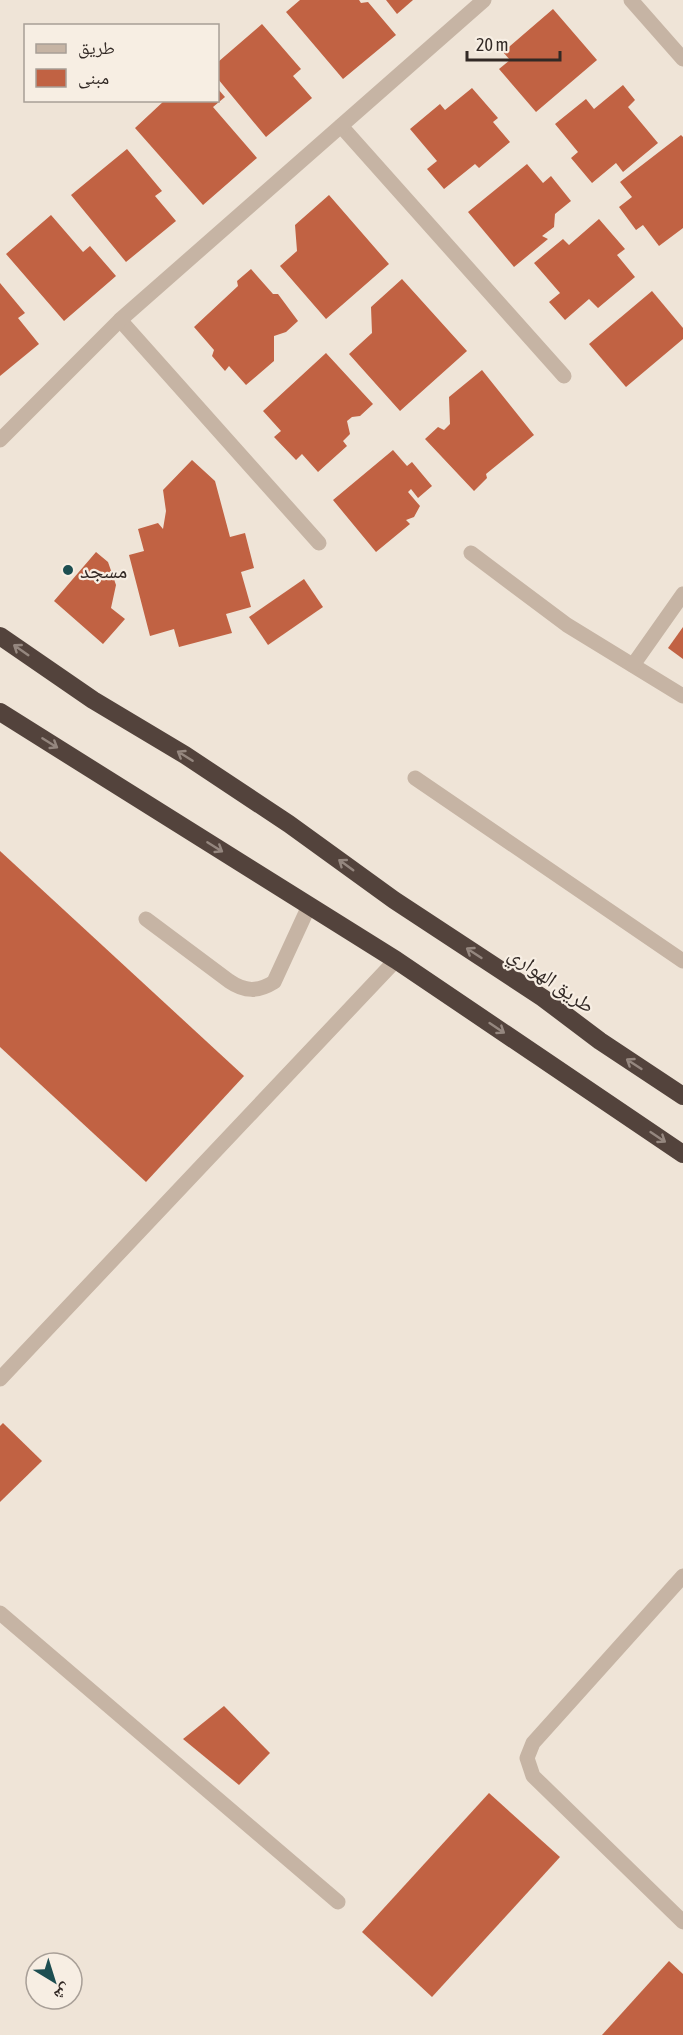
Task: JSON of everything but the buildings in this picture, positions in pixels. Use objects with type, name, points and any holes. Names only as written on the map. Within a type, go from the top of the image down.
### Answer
[{"type":"highway","name":"طريق الهواري","points":[[0,636],[93,700],[184,755],[289,824],[394,900],[543,998],[600,1041],[681,1091]]},
{"type":"highway","points":[[0,712],[396,960],[683,1154]]},
{"type":"street","points":[[0,440],[120,320],[484,0]]},
{"type":"street","points":[[631,0],[683,59]]},
{"type":"street","points":[[341,126],[564,376]]},
{"type":"street","points":[[120,320],[319,543]]},
{"type":"street","points":[[471,553],[532,601],[683,696]]},
{"type":"street","points":[[633,665],[683,594]]},
{"type":"street","points":[[415,778],[683,961]]},
{"type":"street","points":[[146,920],[239,988],[251,990],[263,988],[274,982],[309,906]]},
{"type":"street","points":[[0,1379],[396,960]]},
{"type":"street","points":[[683,1576],[533,1743],[527,1758],[533,1776],[683,1922]]},
{"type":"street","points":[[0,1613],[338,1902]]},
{"type":"place","name":"مسجد","points":[[68,570]]}]
